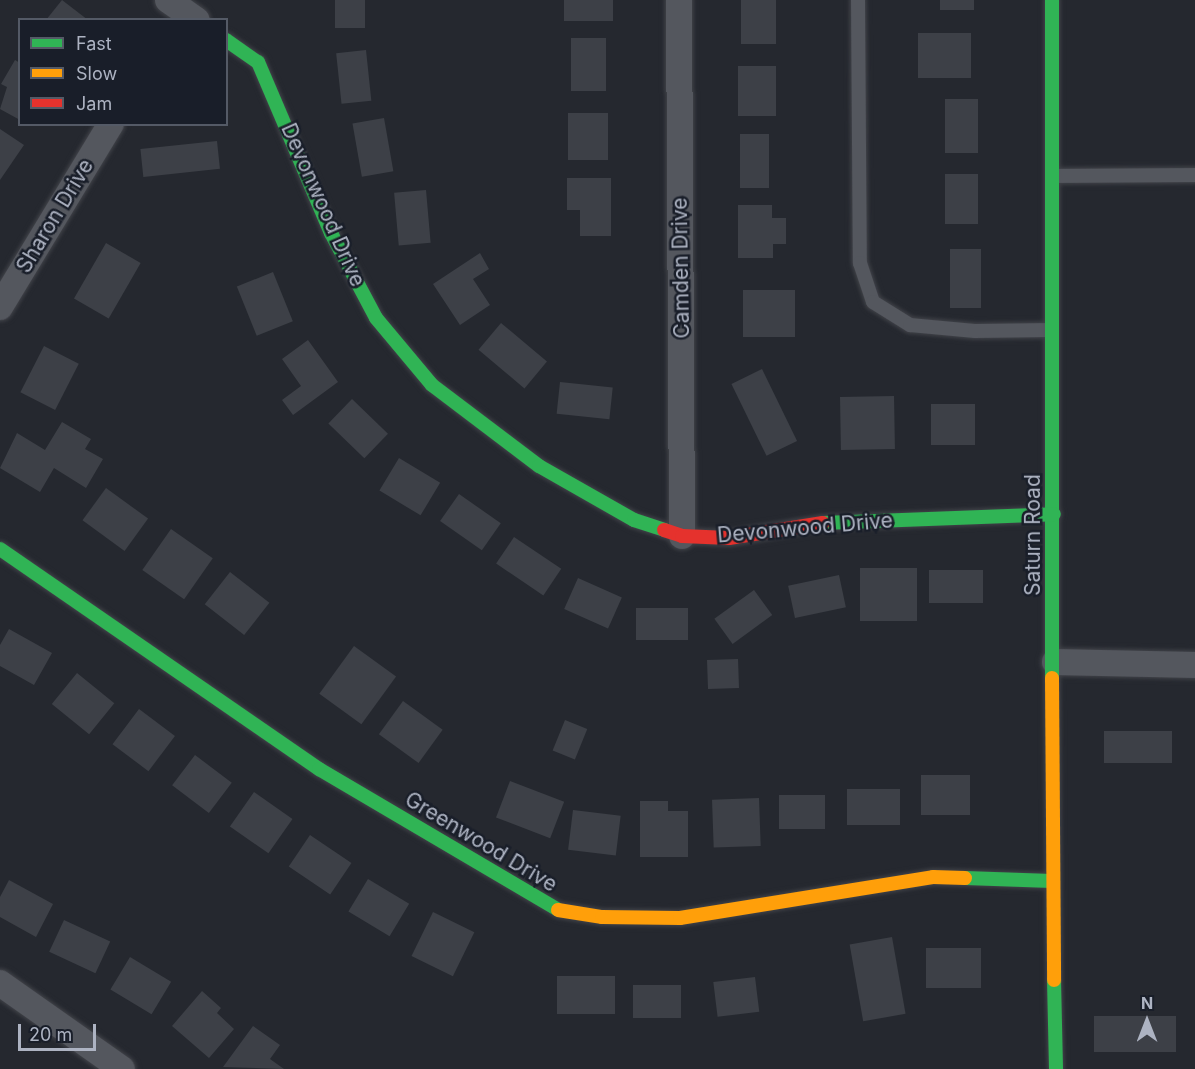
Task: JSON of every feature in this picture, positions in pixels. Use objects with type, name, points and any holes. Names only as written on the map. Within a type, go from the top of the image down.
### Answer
[{"type":"street","name":"Camden Drive","points":[[679,0],[682,536]]},
{"type":"street","name":"Saturn Road","points":[[1052,0],[1054,514],[1052,880],[1056,1069]]},
{"type":"street","name":"Devonwood Drive","points":[[228,41],[258,62],[331,232],[376,318],[432,385],[539,466],[634,520],[682,536],[729,538],[843,520],[1054,514]]},
{"type":"street","name":"Sharon Drive","points":[[0,307],[110,126]]},
{"type":"street","name":"Greenwood Drive","points":[[0,549],[320,769],[550,909],[602,917],[680,918],[933,878],[1052,880]]},
{"type":"street","points":[[1054,662],[1195,665]]},
{"type":"street","points":[[0,984],[122,1069]]},
{"type":"lane","points":[[858,0],[860,263],[873,302],[910,325],[975,331],[1053,330]]},
{"type":"lane","points":[[1053,176],[1195,175]]},
{"type":"building","points":[[62,0],[85,18],[48,18]]},
{"type":"building","points":[[335,0],[365,0],[365,28],[335,28]]},
{"type":"building","points":[[564,0],[613,0],[613,21],[564,21]]},
{"type":"building","points":[[741,0],[776,0],[776,44],[741,44]]},
{"type":"building","points":[[940,0],[974,0],[974,10],[940,10]]},
{"type":"building","points":[[918,33],[971,33],[971,78],[918,78]]},
{"type":"building","points":[[571,38],[606,38],[606,91],[571,91]]},
{"type":"building","points":[[366,50],[371,101],[341,104],[336,53]]},
{"type":"building","points":[[15,60],[18,62],[18,119],[0,109],[7,87],[1,84]]},
{"type":"building","points":[[738,66],[776,66],[776,116],[738,116]]},
{"type":"building","points":[[945,99],[978,99],[978,153],[945,153]]},
{"type":"building","points":[[568,113],[608,113],[608,160],[568,160]]},
{"type":"building","points":[[384,118],[393,171],[362,177],[352,124]]},
{"type":"building","points":[[0,129],[24,145],[0,180]]},
{"type":"building","points":[[740,134],[769,134],[769,188],[740,188]]},
{"type":"building","points":[[217,141],[220,169],[143,177],[140,149]]},
{"type":"building","points":[[945,174],[978,174],[978,224],[945,224]]},
{"type":"building","points":[[567,178],[611,178],[611,236],[580,236],[580,210],[567,210]]},
{"type":"building","points":[[426,190],[431,243],[399,246],[394,193]]},
{"type":"building","points":[[738,205],[772,205],[772,218],[786,218],[786,244],[773,244],[773,258],[738,258]]},
{"type":"building","points":[[106,243],[141,263],[109,318],[74,298]]},
{"type":"building","points":[[950,249],[981,249],[981,308],[950,308]]},
{"type":"building","points":[[480,253],[489,269],[473,279],[490,305],[460,325],[433,284]]},
{"type":"building","points":[[273,272],[293,321],[257,336],[237,287]]},
{"type":"building","points":[[743,290],[795,290],[795,337],[743,337]]},
{"type":"building","points":[[501,323],[547,362],[524,388],[479,350]]},
{"type":"building","points":[[308,340],[338,382],[293,415],[282,400],[301,386],[282,359]]},
{"type":"building","points":[[44,346],[79,364],[55,410],[20,392]]},
{"type":"building","points":[[762,369],[797,441],[767,456],[731,384]]},
{"type":"building","points":[[560,382],[613,388],[609,419],[557,414]]},
{"type":"building","points":[[894,396],[895,449],[841,450],[840,397]]},
{"type":"building","points":[[352,399],[388,434],[364,458],[328,423]]},
{"type":"building","points":[[931,404],[975,404],[975,445],[931,445]]},
{"type":"building","points":[[62,422],[91,439],[85,449],[103,459],[86,488],[54,468],[40,492],[0,468],[17,433],[45,450]]},
{"type":"building","points":[[399,458],[440,483],[421,515],[379,491]]},
{"type":"building","points":[[106,488],[148,519],[125,551],[82,520]]},
{"type":"building","points":[[459,494],[501,523],[482,550],[440,521]]},
{"type":"building","points":[[171,529],[213,558],[184,599],[142,570]]},
{"type":"building","points":[[514,537],[561,569],[543,595],[496,564]]},
{"type":"building","points":[[860,568],[917,568],[917,621],[860,621]]},
{"type":"building","points":[[929,570],[983,570],[983,603],[929,603]]},
{"type":"building","points":[[230,572],[269,603],[244,635],[205,604]]},
{"type":"building","points":[[839,575],[846,607],[795,618],[788,586]]},
{"type":"building","points":[[578,578],[622,598],[608,629],[564,609]]},
{"type":"building","points":[[754,590],[772,615],[733,644],[714,619]]},
{"type":"building","points":[[636,608],[688,608],[688,640],[636,640]]},
{"type":"building","points":[[9,629],[52,653],[34,685],[0,666],[0,645]]},
{"type":"building","points":[[354,646],[396,677],[361,724],[319,694]]},
{"type":"building","points":[[738,659],[739,688],[708,689],[707,660]]},
{"type":"building","points":[[77,673],[114,703],[89,734],[52,704]]},
{"type":"building","points":[[403,701],[443,730],[419,763],[379,734]]},
{"type":"building","points":[[139,709],[175,736],[148,771],[113,744]]},
{"type":"building","points":[[565,720],[587,729],[575,760],[553,751]]},
{"type":"building","points":[[1104,731],[1172,731],[1172,763],[1104,763]]},
{"type":"building","points":[[195,755],[232,783],[209,813],[172,785]]},
{"type":"building","points":[[921,775],[970,775],[970,815],[921,815]]},
{"type":"building","points":[[510,781],[564,802],[550,838],[496,817]]},
{"type":"building","points":[[847,789],[900,789],[900,825],[847,825]]},
{"type":"building","points":[[254,792],[293,819],[268,853],[230,826]]},
{"type":"building","points":[[779,795],[825,795],[825,829],[779,829]]},
{"type":"building","points":[[759,798],[761,846],[714,848],[712,800]]},
{"type":"building","points":[[640,801],[668,801],[668,811],[688,811],[688,857],[640,857]]},
{"type":"building","points":[[573,810],[621,816],[616,856],[568,850]]},
{"type":"building","points":[[310,835],[351,863],[330,894],[289,867]]},
{"type":"building","points":[[368,879],[409,904],[390,936],[348,912]]},
{"type":"building","points":[[9,880],[53,904],[36,937],[0,917],[0,897]]},
{"type":"building","points":[[433,912],[474,932],[453,976],[412,956]]},
{"type":"building","points":[[64,920],[110,942],[95,973],[49,952]]},
{"type":"building","points":[[892,937],[906,1014],[863,1021],[850,944]]},
{"type":"building","points":[[926,948],[981,948],[981,988],[926,988]]},
{"type":"building","points":[[130,957],[171,982],[152,1014],[110,990]]},
{"type":"building","points":[[557,976],[615,976],[615,1014],[557,1014]]},
{"type":"building","points":[[755,977],[759,1012],[718,1017],[713,982]]},
{"type":"building","points":[[633,985],[681,985],[681,1018],[633,1018]]},
{"type":"building","points":[[202,991],[221,1008],[217,1013],[234,1029],[209,1058],[172,1026]]},
{"type":"building","points":[[1094,1016],[1176,1016],[1176,1052],[1094,1052]]},
{"type":"building","points":[[253,1026],[280,1045],[270,1059],[284,1069],[223,1067]]},
{"type":"traffic: fast","points":[[1052,0],[1052,678]]},
{"type":"traffic: fast","points":[[228,41],[258,62],[331,233],[376,318],[432,385],[539,466],[634,520],[664,530]]},
{"type":"traffic: fast","points":[[823,523],[1054,514]]},
{"type":"traffic: fast","points":[[0,549],[319,769],[558,910]]},
{"type":"traffic: fast","points":[[965,878],[1052,881]]},
{"type":"traffic: fast","points":[[1054,980],[1056,1069]]},
{"type":"traffic: slow","points":[[1052,678],[1054,980]]},
{"type":"traffic: slow","points":[[558,910],[602,917],[680,918],[933,877],[965,878]]},
{"type":"traffic: jam","points":[[664,530],[682,536],[729,538],[823,523]]}]
